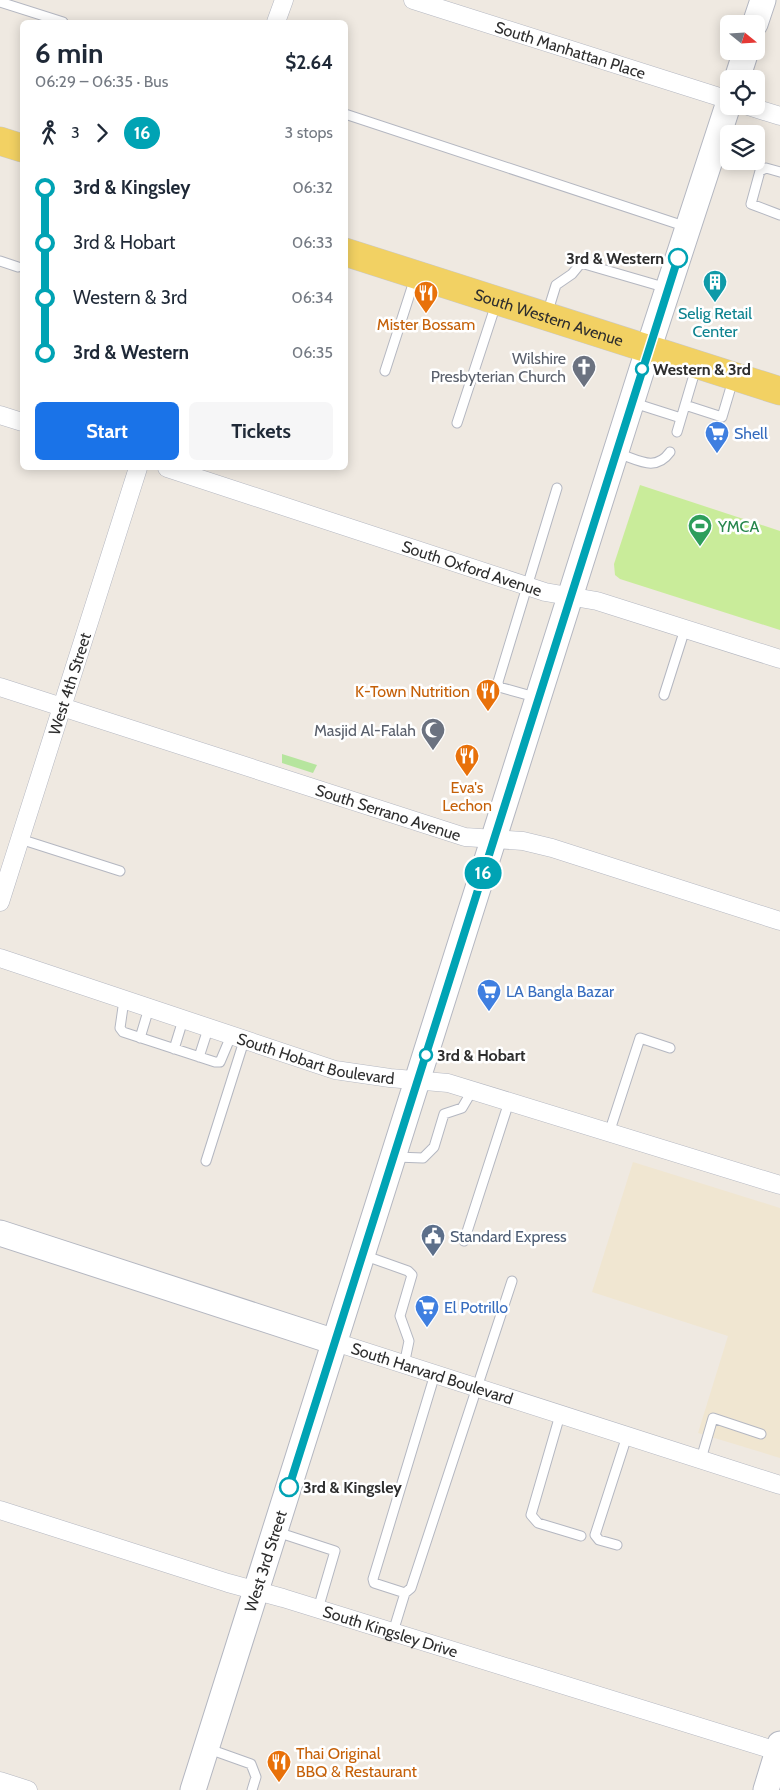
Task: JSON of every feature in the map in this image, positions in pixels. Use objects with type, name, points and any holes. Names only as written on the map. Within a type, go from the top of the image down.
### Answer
[{"type":"main road","points":[[758,15],[763,0]]},
{"type":"main road","name":"West 3rd Street","points":[[193,1790],[648,350],[724,115]]},
{"type":"main road","points":[[0,141],[20,146]]},
{"type":"main road","name":"South Western Avenue","points":[[348,253],[780,391]]},
{"type":"main road","name":"South Harvard Boulevard","points":[[0,1233],[335,1342]]},
{"type":"main road","points":[[766,1790],[779,1749]]},
{"type":"street","points":[[277,20],[284,0]]},
{"type":"street","name":"South Manhattan Place","points":[[413,0],[720,98]]},
{"type":"street","points":[[765,111],[780,116]]},
{"type":"street","points":[[0,415],[20,421]]},
{"type":"street","name":"West 4th Street","points":[[0,902],[137,470]]},
{"type":"street","name":"South Oxford Avenue","points":[[173,470],[527,586],[597,601],[780,659]]},
{"type":"street","name":"South Serrano Avenue","points":[[0,687],[465,837],[523,841],[552,848],[780,921]]},
{"type":"street","name":"South Hobart Boulevard","points":[[0,958],[335,1070],[417,1081],[445,1082],[780,1185]]},
{"type":"street","name":"South Harvard Boulevard","points":[[335,1342],[404,1364],[433,1380],[478,1388],[780,1485]]},
{"type":"street","name":"South Kingsley Drive","points":[[0,1510],[228,1583],[257,1590],[779,1749]]},
{"type":"street","points":[[0,1781],[28,1790]]},
{"type":"lane","points":[[0,2],[57,20]]},
{"type":"lane","points":[[348,115],[688,227]]},
{"type":"lane","points":[[780,172],[766,168],[760,171],[751,204],[780,215]]},
{"type":"lane","points":[[0,261],[18,267]]},
{"type":"lane","points":[[546,317],[556,285],[572,274],[581,263],[668,288]]},
{"type":"lane","points":[[385,371],[416,275]]},
{"type":"lane","points":[[457,423],[496,301]]},
{"type":"lane","points":[[677,432],[697,366]]},
{"type":"lane","points":[[685,405],[722,417],[734,377]]},
{"type":"lane","points":[[632,402],[681,418]]},
{"type":"lane","points":[[616,452],[654,465],[663,462],[670,452]]},
{"type":"lane","points":[[538,698],[499,687],[498,682],[557,488]]},
{"type":"lane","points":[[664,695],[685,629]]},
{"type":"lane","points":[[20,839],[120,871]]},
{"type":"lane","points":[[124,1000],[120,1028],[123,1032],[140,1038],[220,1062],[237,1038]]},
{"type":"lane","points":[[140,1038],[148,1008]]},
{"type":"lane","points":[[174,1049],[183,1020]]},
{"type":"lane","points":[[199,1057],[208,1029]]},
{"type":"lane","points":[[206,1161],[237,1038]]},
{"type":"lane","points":[[610,1133],[640,1038],[670,1048]]},
{"type":"lane","points":[[393,1156],[423,1158],[434,1147],[444,1114],[462,1108],[472,1091]]},
{"type":"lane","points":[[464,1241],[509,1102]]},
{"type":"lane","points":[[362,1255],[408,1271],[412,1275],[400,1316],[409,1341],[404,1364]]},
{"type":"lane","points":[[393,1632],[405,1593],[411,1588],[512,1281]]},
{"type":"lane","points":[[405,1593],[374,1584],[373,1579],[433,1380]]},
{"type":"lane","points":[[560,1415],[531,1514],[538,1523],[581,1536]]},
{"type":"lane","points":[[700,1459],[713,1418],[761,1434]]},
{"type":"lane","points":[[617,1545],[599,1540],[595,1535],[627,1436]]},
{"type":"lane","points":[[275,1531],[335,1551],[318,1609]]},
{"type":"lane","points":[[206,1749],[251,1764],[256,1777],[252,1790]]},
{"type":"shaded area","points":[[633,1162],[780,1208],[780,1458],[698,1433],[728,1336],[592,1292]]},
{"type":"green space","name":"YMCA","points":[[640,485],[780,531],[780,630],[620,579],[615,575],[614,564]]},
{"type":"green space","points":[[282,754],[317,765],[313,773],[282,763]]},
{"type":"bus line","name":"16","points":[[289,1487],[678,258]]},
{"type":"place","name":"3rd & Western","points":[[678,258]]},
{"type":"place","name":"Selig Retail Center","points":[[715,303]]},
{"type":"place","name":"Mister Bossam","points":[[426,314]]},
{"type":"place","name":"Western & 3rd","points":[[642,369]]},
{"type":"place","name":"Wilshire Presbyterian Church","points":[[584,388]]},
{"type":"place","name":"Shell","points":[[717,454]]},
{"type":"place","name":"YMCA","points":[[700,547]]},
{"type":"place","name":"K-Town Nutrition","points":[[488,712]]},
{"type":"place","name":"Masjid Al-Falah","points":[[433,751]]},
{"type":"place","name":"Eva's Lechon","points":[[467,777]]},
{"type":"place","name":"LA Bangla Bazar","points":[[489,1012]]},
{"type":"place","name":"3rd & Hobart","points":[[426,1055]]},
{"type":"place","name":"Standard Express","points":[[433,1257]]},
{"type":"place","name":"El Potrillo","points":[[427,1328]]},
{"type":"place","name":"3rd & Kingsley","points":[[289,1487]]},
{"type":"place","name":"Thai Original BBQ & Restaurant","points":[[279,1783]]}]
